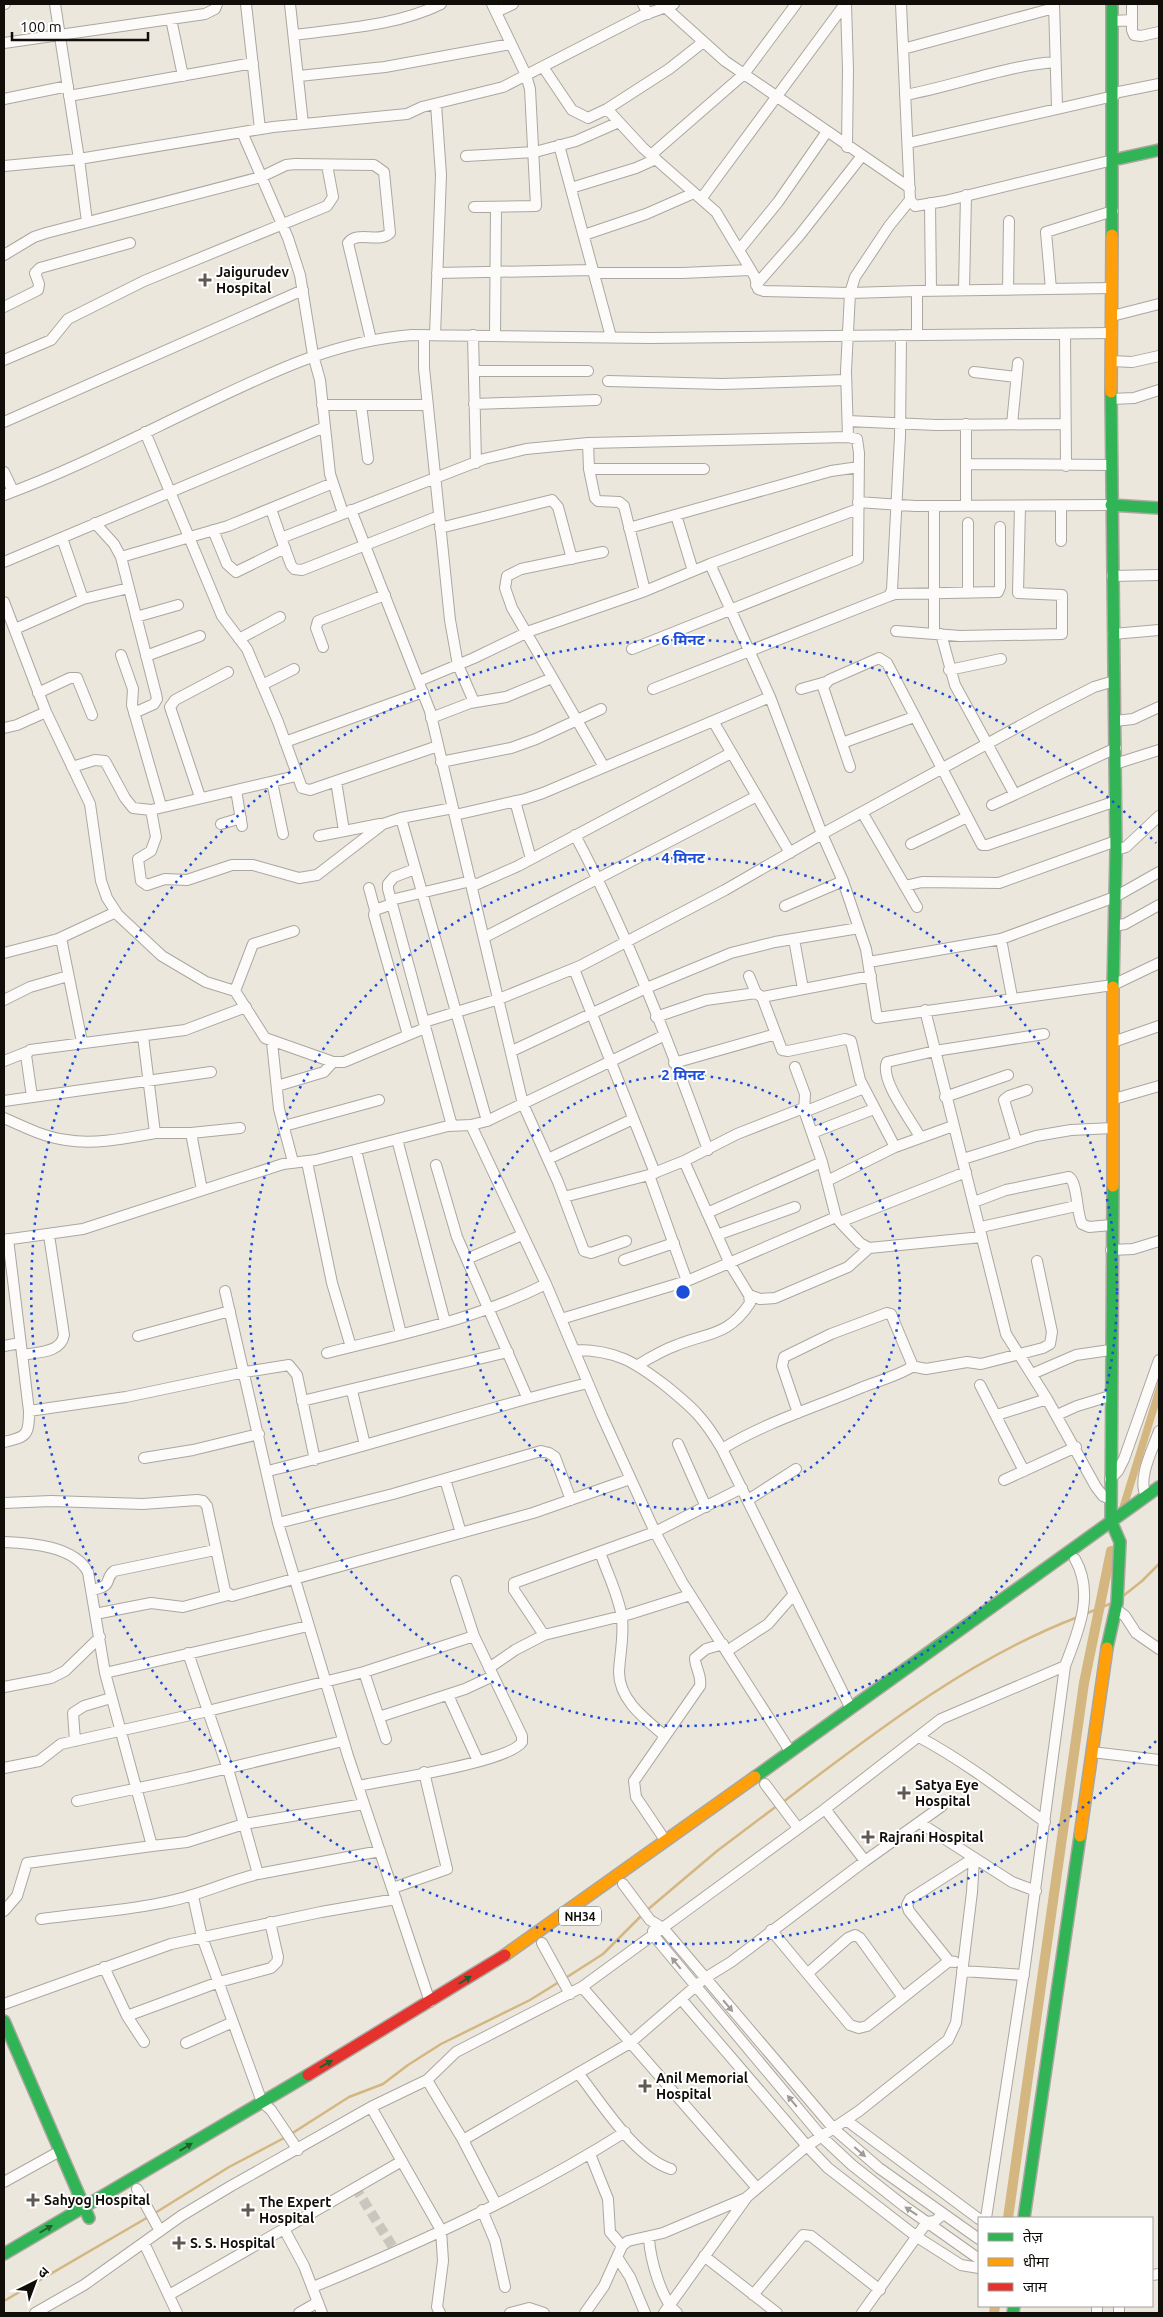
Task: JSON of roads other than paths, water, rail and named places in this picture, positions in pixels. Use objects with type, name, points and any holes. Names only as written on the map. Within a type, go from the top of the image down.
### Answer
[{"type":"main road","points":[[1024,2217],[1092,1752],[1116,1606],[1120,1542],[1113,1526],[1110,1499],[1111,1225],[1114,1099],[1113,985],[1116,845],[1111,505],[1114,95],[1112,4]]},
{"type":"main road","points":[[1113,160],[1159,150]]},
{"type":"main road","points":[[1111,505],[1159,508]]},
{"type":"main road","name":"NH34","points":[[1138,1508],[1146,1496],[1159,1487]]},
{"type":"main road","name":"NH34","points":[[4,2267],[262,2102],[430,2002],[519,1946],[850,1707],[1138,1508],[1159,1501]]},
{"type":"main road","name":"NH34","points":[[836,1733],[1075,1559],[1113,1526]]},
{"type":"main road","name":"NH34","points":[[364,2055],[491,1977],[542,1943],[813,1750]]},
{"type":"main road","points":[[4,2021],[86,2213]]},
{"type":"main road","name":"NH34","points":[[4,2254],[137,2189],[323,2080]]},
{"type":"street","points":[[56,4],[80,159],[87,222]]},
{"type":"street","points":[[4,43],[211,12],[217,4]]},
{"type":"street","points":[[246,4],[260,129]]},
{"type":"street","points":[[290,4],[295,35],[303,124]]},
{"type":"street","points":[[295,35],[398,20],[422,13],[441,4]]},
{"type":"street","points":[[474,207],[536,206],[532,107],[526,75],[494,8],[513,4]]},
{"type":"street","points":[[643,4],[648,14]]},
{"type":"street","points":[[571,188],[636,168],[653,157],[744,74],[796,4]]},
{"type":"street","points":[[584,235],[698,196],[777,97],[846,4]]},
{"type":"street","points":[[846,4],[848,70],[847,147]]},
{"type":"street","points":[[848,437],[846,380],[850,294],[860,270],[889,226],[910,200],[901,4]]},
{"type":"street","points":[[1132,4],[1134,35],[1142,36],[1159,32]]},
{"type":"street","points":[[4,166],[80,159],[260,129],[407,114],[436,104],[494,90],[670,5],[702,43],[861,157],[910,188]]},
{"type":"street","points":[[903,49],[1054,6],[1057,107]]},
{"type":"street","points":[[171,19],[183,76]]},
{"type":"street","points":[[1113,21],[1132,20]]},
{"type":"street","points":[[543,67],[572,110],[578,115],[588,118],[607,109],[669,69],[702,43]]},
{"type":"street","points":[[299,76],[385,68],[511,44]]},
{"type":"street","points":[[905,95],[943,88],[1034,63],[1055,62]]},
{"type":"street","points":[[4,99],[183,76],[253,63]]},
{"type":"street","points":[[908,143],[1159,84]]},
{"type":"street","points":[[435,335],[442,175],[436,104]]},
{"type":"street","points":[[607,109],[653,157],[716,212],[750,270],[758,289],[764,291],[850,294],[931,290],[1112,288]]},
{"type":"street","points":[[466,156],[535,152],[607,129],[619,122]]},
{"type":"street","points":[[242,132],[282,224],[304,290],[313,355],[320,380],[333,483],[365,545],[419,681],[431,718],[524,1104],[564,1197],[584,1251],[592,1252],[626,1241]]},
{"type":"street","points":[[739,250],[778,202],[826,132]]},
{"type":"street","points":[[559,145],[611,337]]},
{"type":"street","points":[[1159,150],[1159,155]]},
{"type":"street","points":[[756,285],[799,236],[861,157]]},
{"type":"street","points":[[910,200],[915,206],[1113,160]]},
{"type":"street","points":[[4,255],[34,237],[261,177],[286,165],[374,165],[384,172],[390,233],[384,237],[354,238],[348,244],[371,340]]},
{"type":"street","points":[[4,360],[51,340],[68,319],[144,281],[330,204],[333,197],[327,165]]},
{"type":"street","points":[[964,290],[966,195]]},
{"type":"street","points":[[930,203],[931,290]]},
{"type":"street","points":[[494,336],[496,207]]},
{"type":"street","points":[[1050,289],[1046,232],[1113,211]]},
{"type":"street","points":[[1008,290],[1009,221]]},
{"type":"street","points":[[4,307],[38,290],[39,284],[36,273],[40,268],[130,243]]},
{"type":"street","points":[[437,273],[682,273],[750,270]]},
{"type":"street","points":[[4,422],[304,290]]},
{"type":"street","points":[[917,291],[917,335]]},
{"type":"street","points":[[1112,316],[1159,304]]},
{"type":"street","points":[[4,472],[8,493],[145,432],[276,370],[313,355],[371,340],[424,335],[611,337],[1112,333]]},
{"type":"street","points":[[1065,334],[1066,466]]},
{"type":"street","points":[[424,335],[424,368],[450,620],[458,665],[474,702]]},
{"type":"street","points":[[473,335],[476,463]]},
{"type":"street","points":[[888,596],[892,590],[900,423],[901,335]]},
{"type":"street","points":[[1111,361],[1132,362],[1159,356]]},
{"type":"street","points":[[1012,424],[1018,363]]},
{"type":"street","points":[[474,371],[588,371]]},
{"type":"street","points":[[974,372],[1016,377]]},
{"type":"street","points":[[608,381],[722,384],[846,380]]},
{"type":"street","points":[[1111,398],[1134,398],[1159,390]]},
{"type":"street","points":[[474,404],[596,400]]},
{"type":"street","points":[[322,404],[428,405]]},
{"type":"street","points":[[362,405],[368,459]]},
{"type":"street","points":[[848,421],[1065,424]]},
{"type":"street","points":[[966,424],[966,506]]},
{"type":"street","points":[[4,562],[325,427]]},
{"type":"street","points":[[145,432],[222,616],[247,649],[285,742],[296,776],[305,791],[438,746]]},
{"type":"street","points":[[281,538],[347,511],[476,463],[526,449],[588,443],[848,437],[855,438],[859,442],[858,559],[632,649]]},
{"type":"street","points":[[588,443],[589,469],[595,498],[598,501],[622,503],[645,591]]},
{"type":"street","points":[[966,464],[1111,465]]},
{"type":"street","points":[[629,528],[831,471],[859,467]]},
{"type":"street","points":[[589,469],[704,470]]},
{"type":"street","points":[[121,557],[213,530],[271,509],[333,483]]},
{"type":"street","points":[[440,528],[552,500],[558,507],[572,559]]},
{"type":"street","points":[[419,681],[526,633],[645,591],[858,506],[895,503],[934,506],[1111,505]]},
{"type":"street","points":[[934,506],[934,594],[937,634],[961,698],[1014,793]]},
{"type":"street","points":[[1019,594],[1020,506]]},
{"type":"street","points":[[1061,506],[1062,541]]},
{"type":"street","points":[[271,509],[294,568],[302,570],[439,516]]},
{"type":"street","points":[[676,515],[693,571]]},
{"type":"street","points":[[95,523],[114,544],[121,557],[156,702],[134,712]]},
{"type":"street","points":[[968,523],[968,594]]},
{"type":"street","points":[[998,592],[1000,587],[1000,526]]},
{"type":"street","points":[[213,530],[227,564],[236,572],[285,548]]},
{"type":"street","points":[[62,538],[83,599]]},
{"type":"street","points":[[602,552],[520,569],[507,576],[505,588],[512,608],[604,767]]},
{"type":"street","points":[[710,564],[770,697],[822,834],[843,881],[869,962],[877,1018],[1113,985],[1158,966]]},
{"type":"street","points":[[1112,576],[1159,575]]},
{"type":"street","points":[[15,629],[83,599],[129,588]]},
{"type":"street","points":[[653,689],[895,594],[998,592],[1062,595],[1062,634],[937,634],[896,631]]},
{"type":"street","points":[[323,647],[316,628],[318,621],[385,595]]},
{"type":"street","points":[[4,602],[7,619],[15,629],[46,712],[90,804],[101,881],[107,898],[116,912],[149,946],[162,956],[206,982],[235,991],[261,1033],[272,1042],[332,1062],[344,1062],[408,1035],[425,1025],[499,999],[574,969],[725,890],[822,834],[1065,702],[1114,681]]},
{"type":"street","points":[[136,617],[178,605]]},
{"type":"street","points":[[239,639],[280,617]]},
{"type":"street","points":[[1113,634],[1159,630]]},
{"type":"street","points":[[146,656],[200,636]]},
{"type":"street","points":[[121,655],[134,689],[132,701],[134,712],[156,808],[154,847],[147,855],[140,857],[138,860],[141,881],[147,885],[166,879],[187,880],[232,865],[253,865],[299,878],[308,878],[317,875],[383,824]]},
{"type":"street","points":[[801,690],[826,682],[876,658],[883,659],[981,843],[984,845],[1116,801]]},
{"type":"street","points":[[950,670],[1001,659]]},
{"type":"street","points":[[262,685],[294,669]]},
{"type":"street","points":[[200,797],[170,707],[175,700],[228,672]]},
{"type":"street","points":[[38,693],[70,678],[77,678],[92,715]]},
{"type":"street","points":[[431,718],[474,702],[506,697],[552,678]]},
{"type":"street","points":[[826,682],[824,691],[850,767]]},
{"type":"street","points":[[285,742],[423,692]]},
{"type":"street","points":[[319,836],[383,824],[401,818],[515,801],[543,793],[770,697]]},
{"type":"street","points":[[1115,721],[1133,719],[1159,707]]},
{"type":"street","points":[[441,762],[511,748],[536,739],[601,709]]},
{"type":"street","points":[[4,728],[17,725],[46,712]]},
{"type":"street","points":[[842,743],[914,717]]},
{"type":"street","points":[[713,721],[790,853]]},
{"type":"street","points":[[992,805],[1014,793],[1116,748]]},
{"type":"street","points":[[1116,764],[1159,750]]},
{"type":"street","points":[[375,910],[391,902],[422,892],[472,884],[530,859],[731,753]]},
{"type":"street","points":[[72,767],[95,760],[105,761],[125,798],[134,808],[156,808],[296,776]]},
{"type":"street","points":[[336,781],[344,831]]},
{"type":"street","points":[[272,782],[283,834]]},
{"type":"street","points":[[222,824],[242,822],[236,790]]},
{"type":"street","points":[[485,937],[757,796]]},
{"type":"street","points":[[515,801],[530,859]]},
{"type":"street","points":[[862,812],[917,907]]},
{"type":"street","points":[[905,886],[922,882],[999,883],[1116,845],[1126,847],[1159,816]]},
{"type":"street","points":[[911,844],[967,817]]},
{"type":"street","points":[[401,818],[487,1121]]},
{"type":"street","points":[[575,835],[598,878],[626,942],[708,1150]]},
{"type":"street","points":[[416,869],[390,880],[388,884],[391,902],[452,1126]]},
{"type":"street","points":[[869,962],[1001,939],[1115,897],[1159,872]]},
{"type":"street","points":[[785,906],[843,881]]},
{"type":"street","points":[[369,888],[375,910],[375,918],[408,1035]]},
{"type":"street","points":[[1114,926],[1125,924],[1159,905]]},
{"type":"street","points":[[4,953],[61,938],[116,912]]},
{"type":"street","points":[[512,1051],[644,988],[730,953],[794,939],[859,928]]},
{"type":"street","points":[[235,991],[253,944],[294,931]]},
{"type":"street","points":[[61,938],[82,1042]]},
{"type":"street","points":[[794,939],[803,989]]},
{"type":"street","points":[[1001,939],[1012,998]]},
{"type":"street","points":[[574,969],[633,1119],[688,1281]]},
{"type":"street","points":[[4,1000],[30,987],[68,976]]},
{"type":"street","points":[[749,976],[776,1034],[780,1048],[788,1051],[850,1039],[857,1071],[864,1088],[895,1147]]},
{"type":"street","points":[[656,1017],[706,1000],[803,989],[871,976]]},
{"type":"street","points":[[4,1061],[32,1049],[185,1030],[246,1007]]},
{"type":"street","points":[[924,1010],[945,1097],[982,1232],[1006,1334],[1076,1447],[1096,1488],[1102,1496],[1110,1499]]},
{"type":"street","points":[[1113,1042],[1159,1026]]},
{"type":"street","points":[[674,1063],[776,1034]]},
{"type":"street","points":[[920,1137],[894,1094],[885,1065],[889,1061],[935,1051],[1044,1034]]},
{"type":"street","points":[[143,1036],[155,1132]]},
{"type":"street","points":[[4,1442],[25,1435],[29,1429],[29,1411],[6,1239],[49,1235],[97,1225],[293,1162],[307,1162],[452,1126],[471,1126],[487,1121],[524,1104],[663,1036]]},
{"type":"street","points":[[272,1042],[277,1086],[293,1162]]},
{"type":"street","points":[[27,1052],[32,1097]]},
{"type":"street","points":[[277,1086],[324,1072],[332,1062]]},
{"type":"street","points":[[795,1067],[805,1094],[804,1112],[822,1162],[838,1219],[860,1243],[869,1248]]},
{"type":"street","points":[[4,1101],[211,1072]]},
{"type":"street","points":[[945,1097],[1008,1075]]},
{"type":"street","points":[[1114,1099],[1159,1086]]},
{"type":"street","points":[[564,1197],[652,1174],[708,1150],[738,1134],[799,1110],[804,1112],[864,1088]]},
{"type":"street","points":[[1016,1140],[1004,1100],[1009,1096],[1026,1090]]},
{"type":"street","points":[[284,1126],[379,1100]]},
{"type":"street","points":[[812,1134],[874,1109]]},
{"type":"street","points":[[4,1118],[36,1132],[76,1141],[109,1140],[155,1132],[191,1133],[240,1128]]},
{"type":"street","points":[[548,1159],[633,1119]]},
{"type":"street","points":[[471,1126],[546,1284],[630,1479],[655,1532],[690,1595],[790,1751]]},
{"type":"street","points":[[827,1181],[895,1147],[953,1126]]},
{"type":"street","points":[[963,1159],[1016,1140],[1071,1130],[1113,1128]]},
{"type":"street","points":[[191,1133],[202,1190]]},
{"type":"street","points":[[397,1139],[445,1322]]},
{"type":"street","points":[[356,1150],[401,1334]]},
{"type":"street","points":[[638,1364],[678,1344],[724,1330],[744,1312],[750,1303],[749,1295],[730,1264],[684,1161]]},
{"type":"street","points":[[307,1162],[332,1283],[350,1347]]},
{"type":"street","points":[[707,1213],[822,1162]]},
{"type":"street","points":[[436,1165],[449,1215],[527,1397]]},
{"type":"street","points":[[561,1319],[688,1281],[838,1219],[966,1172]]},
{"type":"street","points":[[974,1202],[1006,1190],[1069,1178],[1074,1186],[1076,1206],[1081,1222],[1085,1226],[1111,1225]]},
{"type":"street","points":[[749,1295],[760,1299],[776,1298],[848,1267],[869,1248],[982,1232],[1076,1206]]},
{"type":"street","points":[[718,1235],[796,1208]]},
{"type":"street","points":[[22,1355],[58,1348],[63,1342],[64,1335],[49,1235]]},
{"type":"street","points":[[467,1259],[522,1235]]},
{"type":"street","points":[[1111,1250],[1133,1249],[1159,1241]]},
{"type":"street","points":[[624,1260],[674,1243]]},
{"type":"street","points":[[722,1448],[756,1429],[911,1366],[926,1369],[967,1362],[981,1364],[1043,1348],[1052,1340],[1037,1261]]},
{"type":"street","points":[[327,1353],[445,1322],[489,1308],[546,1284]]},
{"type":"street","points":[[225,1291],[268,1471],[278,1524],[343,1741],[430,2002]]},
{"type":"street","points":[[138,1336],[230,1312]]},
{"type":"street","points":[[798,1413],[782,1360],[787,1353],[830,1334],[890,1312],[894,1318],[911,1366]]},
{"type":"street","points":[[4,1346],[20,1343]]},
{"type":"street","points":[[575,1350],[605,1352],[638,1364],[700,1414],[722,1448],[850,1707]]},
{"type":"street","points":[[1032,1374],[1071,1357],[1110,1350]]},
{"type":"street","points":[[302,1401],[508,1352]]},
{"type":"street","points":[[1110,1479],[1118,1471],[1124,1460],[1159,1360]]},
{"type":"street","points":[[29,1411],[126,1397],[245,1372],[292,1366],[297,1374],[314,1460]]},
{"type":"street","points":[[268,1471],[314,1460],[527,1397],[588,1383]]},
{"type":"street","points":[[980,1385],[1024,1471]]},
{"type":"street","points":[[352,1390],[365,1445]]},
{"type":"street","points":[[1057,1415],[1110,1396]]},
{"type":"street","points":[[997,1415],[1047,1399]]},
{"type":"street","points":[[1146,1496],[1143,1491],[1144,1476],[1159,1431]]},
{"type":"street","points":[[144,1458],[192,1450],[259,1434]]},
{"type":"street","points":[[678,1444],[706,1507]]},
{"type":"street","points":[[1004,1480],[1076,1447]]},
{"type":"street","points":[[278,1524],[541,1451],[549,1452],[555,1457],[571,1500]]},
{"type":"street","points":[[748,1500],[796,1469]]},
{"type":"street","points":[[445,1479],[461,1533]]},
{"type":"street","points":[[95,1614],[152,1603],[175,1608],[183,1607],[228,1595],[232,1596],[533,1513],[630,1479]]},
{"type":"street","points":[[544,1635],[514,1590],[514,1583],[655,1532],[742,1488]]},
{"type":"street","points":[[4,1503],[51,1501],[143,1504],[198,1500],[207,1506],[215,1550],[228,1595]]},
{"type":"street","points":[[4,1542],[30,1543],[78,1558],[88,1572],[111,1698],[138,1789],[152,1846]]},
{"type":"street","points":[[91,1590],[102,1588],[107,1584],[110,1574],[114,1571],[215,1550]]},
{"type":"street","points":[[600,1552],[622,1616],[624,1640],[620,1684],[640,1715],[665,1736]]},
{"type":"street","points":[[986,2217],[1024,1975],[1065,1666],[1080,1628],[1084,1608],[1083,1576],[1075,1559]]},
{"type":"street","points":[[358,1786],[478,1761],[513,1751],[522,1742],[522,1736],[474,1636],[456,1581]]},
{"type":"street","points":[[665,1840],[636,1797],[634,1789],[637,1774],[700,1686],[701,1679],[695,1664],[695,1658],[706,1649],[725,1647],[768,1624],[794,1594]]},
{"type":"street","points":[[379,1717],[448,1695],[491,1672],[516,1650],[544,1635],[622,1616],[690,1595]]},
{"type":"street","points":[[1116,1606],[1136,1633],[1159,1649]]},
{"type":"street","points":[[106,1673],[308,1626]]},
{"type":"street","points":[[4,1768],[39,1761],[53,1748],[76,1740],[208,1711],[364,1672],[474,1636]]},
{"type":"street","points":[[4,1687],[51,1678],[65,1671],[100,1637]]},
{"type":"street","points":[[188,1653],[228,1769],[258,1874]]},
{"type":"street","points":[[35,2313],[84,2285],[160,2231],[230,2186],[298,2150],[371,2107],[427,2080],[456,2052],[582,1987],[654,1936],[693,1903],[825,1809],[941,1720],[1065,1666]]},
{"type":"street","points":[[364,1672],[386,1739]]},
{"type":"street","points":[[448,1695],[478,1761]]},
{"type":"street","points":[[76,1740],[73,1713],[84,1706],[111,1698]]},
{"type":"street","points":[[919,1737],[947,1752],[1045,1822]]},
{"type":"street","points":[[77,1801],[228,1769],[343,1741]]},
{"type":"street","points":[[1092,1752],[1159,1760]]},
{"type":"street","points":[[393,1888],[444,1871],[448,1866],[424,1772]]},
{"type":"street","points":[[765,1784],[798,1828]]},
{"type":"street","points":[[4,1911],[17,1896],[28,1863],[187,1842],[244,1824],[364,1804]]},
{"type":"street","points":[[462,2140],[630,2043],[705,1978],[731,1962],[771,1930],[942,1806]]},
{"type":"street","points":[[825,1809],[865,1861]]},
{"type":"street","points":[[920,1823],[1012,1882],[1036,1890]]},
{"type":"street","points":[[41,1919],[168,1902],[193,1896],[214,1886],[258,1874],[380,1851]]},
{"type":"street","points":[[974,1858],[910,1899],[907,1905],[909,1911],[949,1961],[962,1967],[1024,1975]]},
{"type":"street","points":[[670,2311],[704,2256],[747,2198],[757,2188],[807,2146],[846,2120],[948,2040],[956,2023],[972,1892],[974,1858]]},
{"type":"street","points":[[623,1884],[650,1920],[663,1928],[834,2129],[879,2168],[978,2238]]},
{"type":"street","points":[[193,1896],[202,1937],[262,2102],[271,2110],[298,2150]]},
{"type":"street","points":[[4,2004],[171,1944],[270,1922],[396,1899]]},
{"type":"street","points":[[650,1920],[654,1936],[822,2137],[852,2165],[978,2258]]},
{"type":"street","points":[[127,2016],[218,1982],[274,1966],[278,1957],[270,1922]]},
{"type":"street","points":[[771,1930],[850,2024],[859,2028],[867,2026],[902,1996],[949,1961]]},
{"type":"street","points":[[808,1973],[848,1938],[855,1935],[860,1938],[902,1996]]},
{"type":"street","points":[[542,1943],[570,1994]]},
{"type":"street","points":[[104,1967],[127,2016],[144,2042]]},
{"type":"street","points":[[582,1987],[757,2188]]},
{"type":"street","points":[[681,1999],[828,2168],[917,2237],[961,2265],[978,2268]]},
{"type":"street","points":[[186,2043],[233,2022]]},
{"type":"street","points":[[578,2073],[624,2132],[654,2161],[671,2168]]},
{"type":"street","points":[[427,2080],[496,2204]]},
{"type":"street","points":[[371,2107],[441,2230],[443,2261],[437,2308],[440,2313]]},
{"type":"street","points":[[846,2120],[978,2218]]},
{"type":"street","points":[[313,2287],[496,2204],[590,2154],[624,2132]]},
{"type":"street","points":[[4,2182],[60,2151]]},
{"type":"street","points":[[590,2154],[608,2199],[610,2232],[622,2246]]},
{"type":"street","points":[[169,2295],[402,2161]]},
{"type":"street","points":[[137,2189],[145,2207],[160,2231]]},
{"type":"street","points":[[585,2313],[604,2286],[622,2246],[628,2242],[649,2238],[747,2198]]},
{"type":"street","points":[[482,2210],[495,2241],[505,2287]]},
{"type":"street","points":[[862,2313],[927,2222],[935,2221],[943,2214]]},
{"type":"street","points":[[284,2229],[313,2287],[322,2313]]},
{"type":"street","points":[[753,2295],[803,2235],[811,2236],[880,2290]]},
{"type":"street","points":[[649,2238],[652,2261],[670,2311]]},
{"type":"street","points":[[144,2243],[177,2313]]},
{"type":"street","points":[[704,2256],[777,2313]]},
{"type":"street","points":[[617,2257],[630,2277],[645,2313]]},
{"type":"street","points":[[299,2313],[318,2302]]},
{"type":"street","points":[[510,2313],[529,2308],[544,2313]]},
{"type":"waterway","points":[[1008,2217],[1084,1683],[1111,1551]]},
{"type":"waterway","points":[[1123,1596],[1159,1564]]},
{"type":"waterway","points":[[1085,1614],[1112,1603]]},
{"type":"waterway","points":[[783,1802],[888,1724],[961,1675],[1038,1634],[1078,1617]]},
{"type":"waterway","points":[[646,1911],[717,1851],[778,1805]]},
{"type":"waterway","points":[[564,1979],[603,1954],[642,1915]]},
{"type":"waterway","points":[[291,2134],[349,2097],[383,2084],[441,2044],[530,2000],[559,1982]]},
{"type":"waterway","points":[[155,2213],[229,2167],[286,2137]]},
{"type":"waterway","points":[[4,2301],[150,2216]]},
{"type":"waterway","points":[[994,2313],[995,2307]]},
{"type":"tunnel","points":[[355,2187],[396,2252]]},
{"type":"place","name":"Jaigurudev Hospital","points":[[205,280]]},
{"type":"place","name":"Satya Eye Hospital","points":[[904,1793]]},
{"type":"place","name":"Rajrani Hospital","points":[[868,1837]]},
{"type":"place","name":"Anil Memorial Hospital","points":[[645,2086]]},
{"type":"place","name":"Sahyog Hospital","points":[[33,2200]]},
{"type":"place","name":"The Expert Hospital","points":[[248,2210]]},
{"type":"place","name":"S. S. Hospital","points":[[179,2243]]}]
